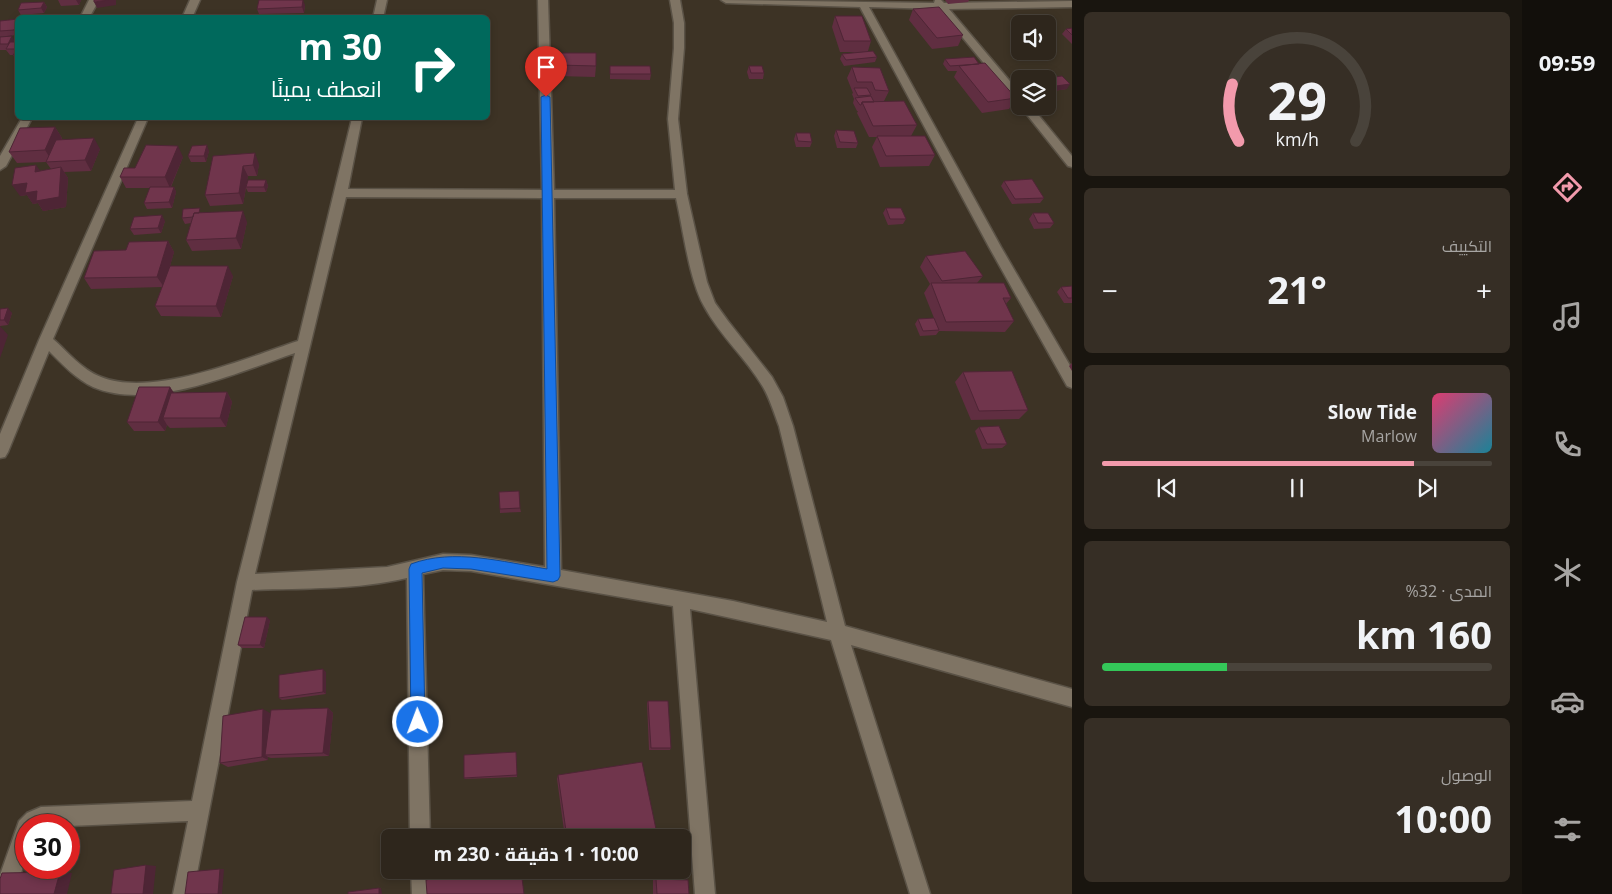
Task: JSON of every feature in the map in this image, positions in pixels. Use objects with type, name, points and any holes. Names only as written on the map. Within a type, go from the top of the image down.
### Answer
[{"type":"street","points":[[86,15],[94,0]]},
{"type":"street","points":[[188,15],[195,0]]},
{"type":"street","points":[[379,15],[382,0]]},
{"type":"street","points":[[543,0],[548,194],[553,576]]},
{"type":"street","points":[[675,0],[679,23],[679,48],[673,119],[681,194],[701,282],[709,304],[776,397],[786,426],[838,633],[920,894]]},
{"type":"street","points":[[726,0],[863,4],[1048,2],[1072,4]]},
{"type":"street","points":[[939,3],[1011,89]]},
{"type":"street","points":[[863,4],[994,247],[1072,382]]},
{"type":"street","points":[[1032,115],[1072,163]]},
{"type":"street","points":[[0,166],[26,120]]},
{"type":"street","points":[[0,452],[46,340],[142,120]]},
{"type":"street","points":[[183,894],[245,582],[341,193],[357,120]]},
{"type":"street","points":[[341,193],[681,194]]},
{"type":"street","points":[[46,340],[79,370],[99,383],[124,388],[175,384],[302,345]]},
{"type":"street","points":[[245,582],[354,578],[415,569],[443,562],[471,563],[681,598],[838,633],[1072,698]]},
{"type":"street","points":[[415,569],[420,829]]},
{"type":"street","points":[[681,598],[706,894]]},
{"type":"street","points":[[80,816],[199,811]]},
{"type":"street","points":[[4,894],[15,862]]},
{"type":"street","points":[[421,879],[422,894]]},
{"type":"building","points":[[259,0],[303,0],[302,7],[257,9]]},
{"type":"building","points":[[44,2],[41,8],[18,10],[21,3]]},
{"type":"building","points":[[939,7],[963,35],[937,38],[913,9]]},
{"type":"building","points":[[835,16],[862,16],[871,41],[844,41]]},
{"type":"building","points":[[15,19],[14,30],[0,31],[0,21]]},
{"type":"building","points":[[1072,28],[1072,35],[1066,29]]},
{"type":"building","points":[[12,36],[8,44],[0,44],[0,37]]},
{"type":"building","points":[[10,42],[15,42],[15,49],[6,49]]},
{"type":"building","points":[[873,51],[877,57],[846,60],[842,54]]},
{"type":"building","points":[[558,53],[596,53],[596,66],[558,65]]},
{"type":"building","points":[[974,57],[979,64],[950,66],[945,59]]},
{"type":"building","points":[[985,63],[1011,92],[1011,99],[988,102],[959,66]]},
{"type":"building","points":[[610,66],[650,66],[651,74],[610,74]]},
{"type":"building","points":[[749,66],[762,66],[764,73],[751,73]]},
{"type":"building","points":[[852,67],[880,68],[889,91],[875,90],[872,82],[857,82]]},
{"type":"building","points":[[1062,76],[1070,84],[1056,86],[1056,77]]},
{"type":"building","points":[[854,88],[867,88],[871,95],[858,96]]},
{"type":"building","points":[[871,96],[874,102],[862,102],[861,105],[855,98]]},
{"type":"building","points":[[904,101],[917,125],[873,126],[862,102]]},
{"type":"building","points":[[55,127],[45,150],[9,152],[20,128]]},
{"type":"building","points":[[836,130],[854,131],[858,143],[840,142]]},
{"type":"building","points":[[796,133],[810,133],[812,142],[798,141]]},
{"type":"building","points":[[877,136],[925,136],[935,155],[886,156]]},
{"type":"building","points":[[94,138],[85,160],[46,162],[56,140]]},
{"type":"building","points":[[146,145],[178,146],[165,177],[120,177],[124,168],[135,168]]},
{"type":"building","points":[[207,145],[204,156],[188,156],[192,146]]},
{"type":"building","points":[[255,153],[253,165],[243,166],[239,193],[205,195],[213,156]]},
{"type":"building","points":[[36,165],[35,172],[61,167],[59,197],[36,201],[37,191],[25,193],[27,183],[12,185],[15,168]]},
{"type":"building","points":[[1032,179],[1044,198],[1015,199],[1004,181]]},
{"type":"building","points":[[248,180],[266,180],[264,187],[246,187]]},
{"type":"building","points":[[150,187],[174,187],[169,202],[144,203]]},
{"type":"building","points":[[200,208],[199,213],[194,213],[193,217],[182,218],[183,209]]},
{"type":"building","points":[[886,208],[901,208],[906,219],[890,219]]},
{"type":"building","points":[[243,211],[236,238],[186,240],[194,213]]},
{"type":"building","points":[[1033,213],[1048,213],[1054,223],[1038,223]]},
{"type":"building","points":[[162,215],[158,228],[130,229],[134,217]]},
{"type":"building","points":[[168,241],[157,277],[84,278],[94,251],[126,250],[129,242]]},
{"type":"building","points":[[965,251],[983,276],[942,281],[926,256]]},
{"type":"building","points":[[170,266],[228,266],[216,306],[155,306]]},
{"type":"building","points":[[931,283],[1004,283],[1011,298],[1003,298],[1014,321],[946,322]]},
{"type":"building","points":[[1072,286],[1072,298],[1068,298],[1061,287]]},
{"type":"building","points":[[8,308],[4,320],[0,320],[0,309]]},
{"type":"building","points":[[934,318],[939,330],[923,331],[918,319]]},
{"type":"building","points":[[1012,371],[1028,410],[979,411],[963,372]]},
{"type":"building","points":[[139,387],[170,387],[158,422],[127,422]]},
{"type":"building","points":[[227,392],[220,418],[163,418],[171,393]]},
{"type":"building","points":[[999,426],[1007,444],[987,444],[979,427]]},
{"type":"building","points":[[519,491],[520,508],[500,509],[499,492]]},
{"type":"building","points":[[245,617],[267,617],[260,645],[238,645]]},
{"type":"building","points":[[323,669],[323,692],[279,698],[279,675]]},
{"type":"building","points":[[648,701],[668,701],[671,748],[651,748]]},
{"type":"building","points":[[328,708],[323,753],[265,755],[271,710]]},
{"type":"building","points":[[263,709],[262,757],[220,763],[223,716]]},
{"type":"building","points":[[516,752],[517,775],[464,778],[464,755]]},
{"type":"building","points":[[642,762],[656,829],[566,829],[558,775]]},
{"type":"building","points":[[146,865],[143,894],[111,894],[114,870]]},
{"type":"building","points":[[220,869],[218,894],[185,894],[188,872]]},
{"type":"building","points":[[2,873],[15,873],[15,879],[58,879],[54,894],[0,894]]},
{"type":"building","points":[[522,879],[524,894],[427,894],[426,880]]},
{"type":"building","points":[[656,879],[688,880],[689,894],[657,894]]},
{"type":"building","points":[[379,888],[379,894],[348,894],[348,892]]},
{"type":"route","points":[[418,722],[415,569],[443,562],[471,563],[553,576],[546,97]]}]
